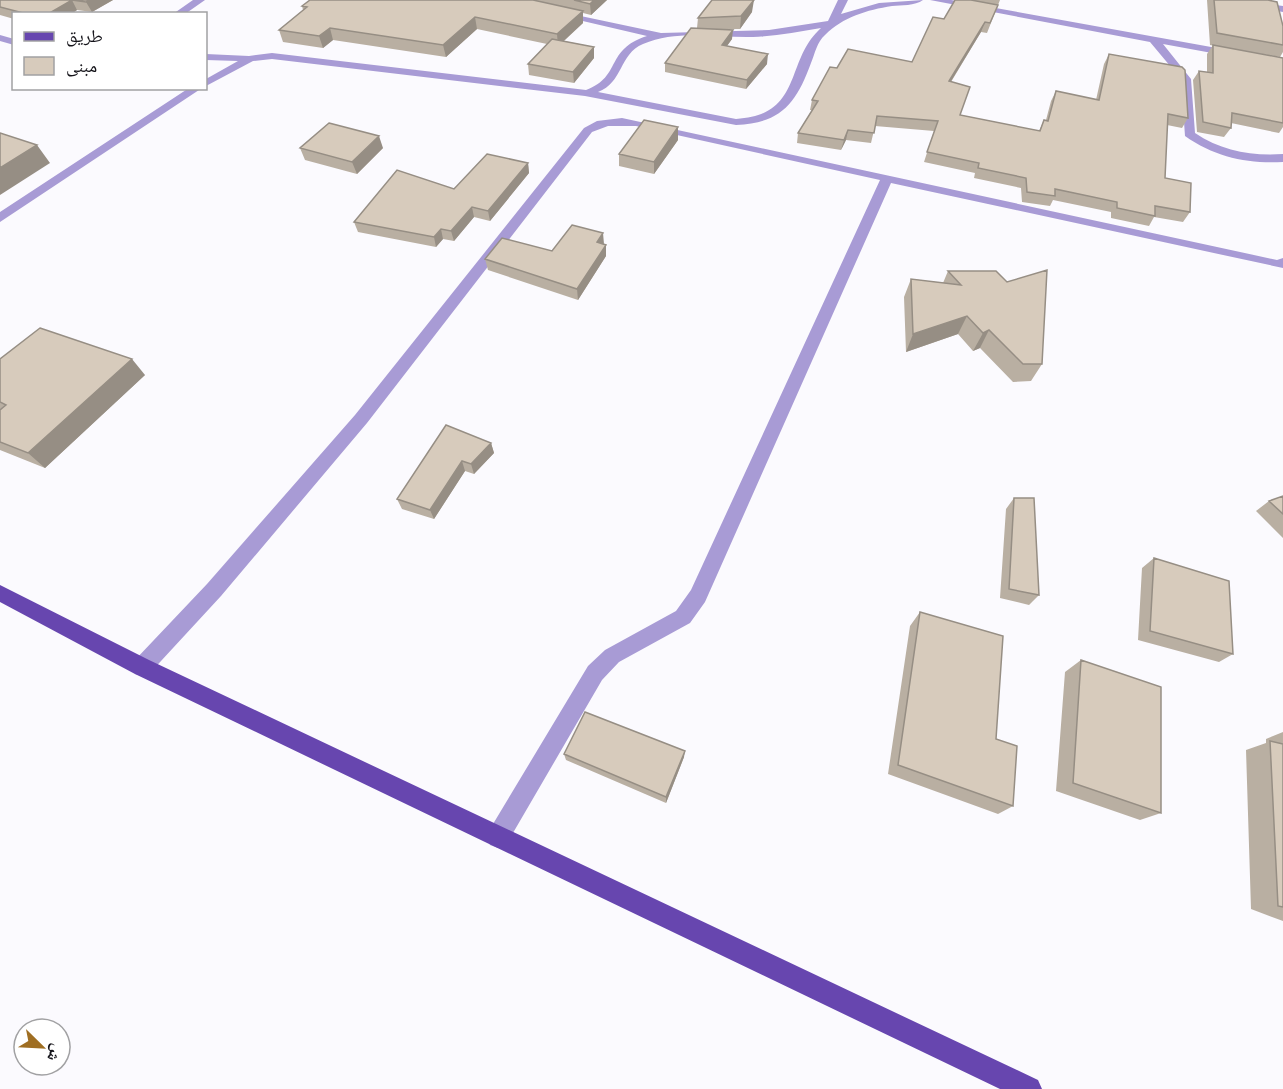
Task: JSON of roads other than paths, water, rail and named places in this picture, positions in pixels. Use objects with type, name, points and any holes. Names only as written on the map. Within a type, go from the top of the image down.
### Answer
[{"type":"main road","points":[[0,593],[142,667],[1029,1089]]},
{"type":"street","points":[[181,12],[200,0]]},
{"type":"street","points":[[832,23],[843,0]]},
{"type":"street","points":[[207,57],[272,57],[587,93],[736,122],[755,123],[781,108],[797,88],[814,40],[832,23],[850,13],[876,5],[918,0]]},
{"type":"street","points":[[935,0],[1283,63]]},
{"type":"street","points":[[1219,0],[1283,9]]},
{"type":"street","points":[[549,10],[658,35],[724,32],[768,34],[832,23]]},
{"type":"street","points":[[587,93],[603,89],[615,78],[618,59],[635,43],[658,35]]},
{"type":"street","points":[[1154,40],[1186,79],[1189,134],[1206,146],[1232,155],[1259,160],[1283,158]]},
{"type":"street","points":[[207,82],[251,58]]},
{"type":"street","points":[[167,108],[179,97],[181,90]]},
{"type":"street","points":[[0,218],[194,90]]},
{"type":"street","points":[[142,667],[214,590],[361,419],[588,130],[607,121],[629,122],[1279,265],[1283,262]]},
{"type":"street","points":[[498,837],[595,674],[612,656],[683,617],[698,596],[886,180]]}]
